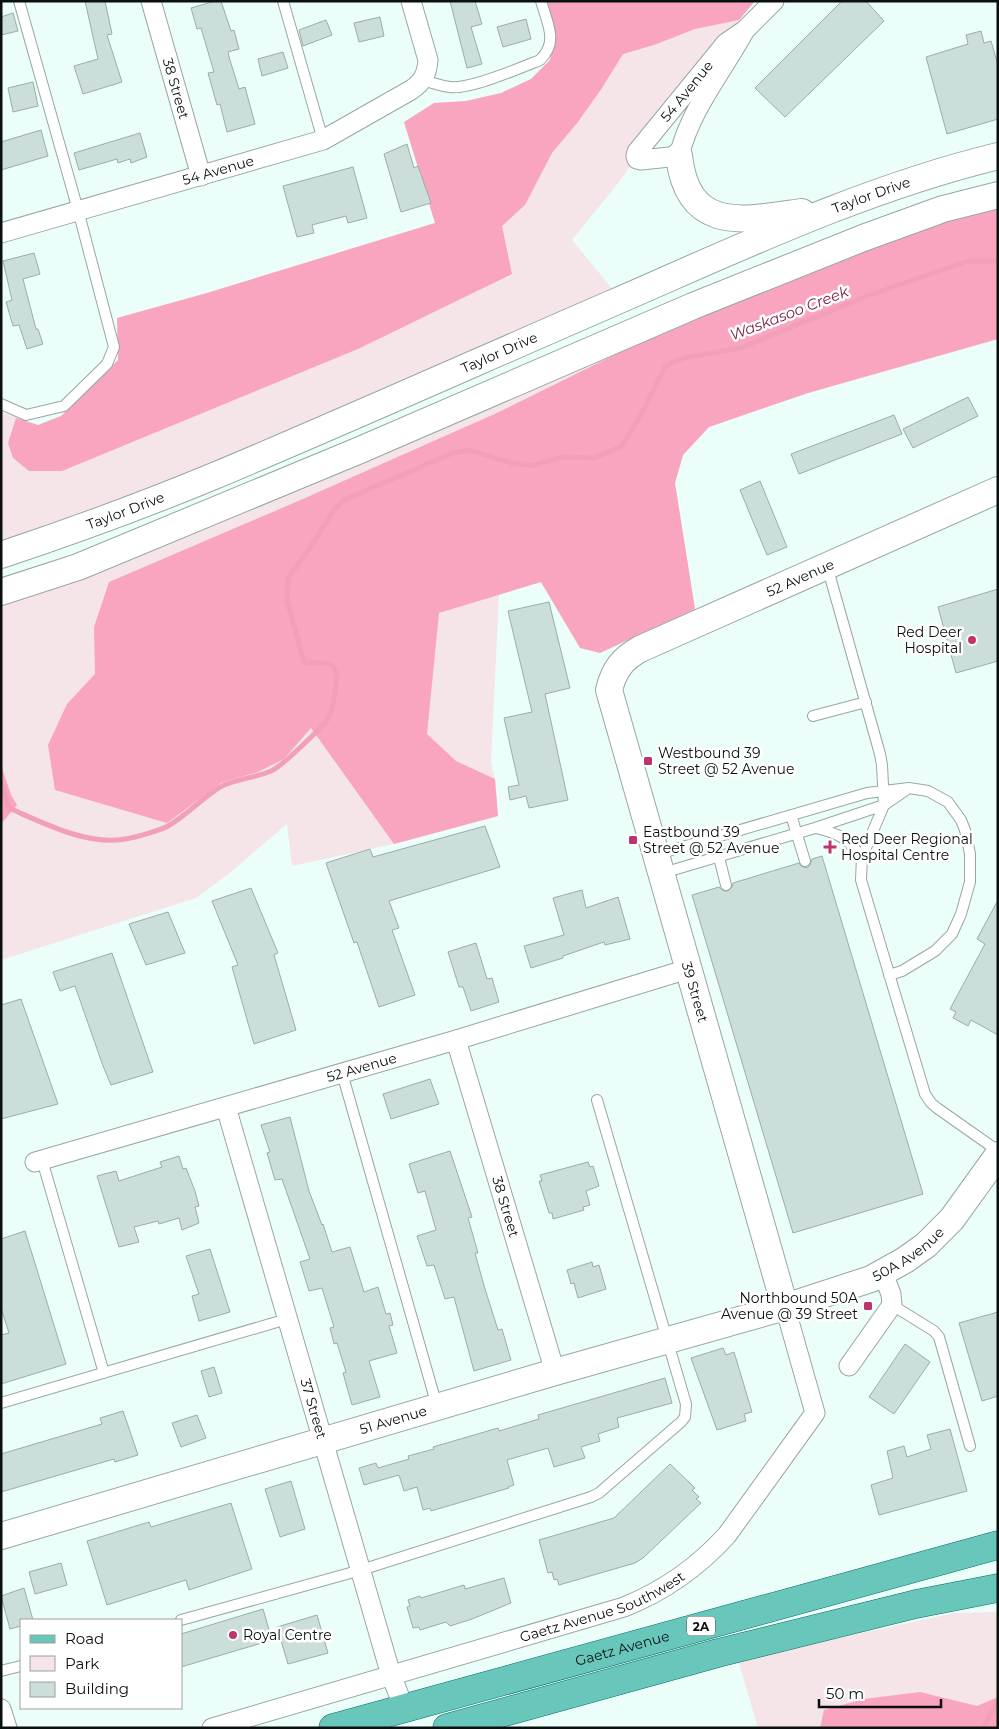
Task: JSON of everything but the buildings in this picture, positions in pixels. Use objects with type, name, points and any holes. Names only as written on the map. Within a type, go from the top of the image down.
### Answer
[{"type":"main road","points":[[679,156],[681,174],[691,195],[702,208],[716,215],[747,220],[840,207]]},
{"type":"main road","name":"Taylor Drive","points":[[1,555],[68,532],[213,477],[740,248],[840,207],[891,187],[998,156]]},
{"type":"main road","points":[[1,592],[87,563],[360,450],[692,306],[934,212],[998,195]]},
{"type":"main road","name":"52 Avenue","points":[[612,677],[622,661],[640,649],[998,490]]},
{"type":"main road","name":"39 Street","points":[[612,677],[609,690],[611,700],[786,1307]]},
{"type":"main road","name":"50A Avenue","points":[[786,1307],[871,1280],[926,1245],[946,1225],[998,1153]]},
{"type":"main road","name":"51 Avenue","points":[[1,1536],[555,1372],[786,1307]]},
{"type":"main road","name":"Gaetz Avenue","points":[[333,1728],[998,1544]]},
{"type":"main road","name":"2A","points":[[447,1728],[718,1653],[916,1604],[998,1588]]},
{"type":"street","name":"38 Street","points":[[151,1],[201,176]]},
{"type":"street","points":[[411,1],[428,60],[428,69],[423,80]]},
{"type":"street","name":"54 Avenue","points":[[745,30],[699,104],[689,125],[679,156],[637,159],[636,154],[642,145],[726,43],[745,30],[774,1]]},
{"type":"street","name":"54 Avenue","points":[[1,232],[323,140],[411,90],[423,80]]},
{"type":"street","name":"52 Avenue","points":[[38,1161],[456,1040],[688,969]]},
{"type":"street","name":"38 Street","points":[[456,1040],[555,1372]]},
{"type":"street","name":"37 Street","points":[[226,1107],[391,1675],[404,1708]]},
{"type":"street","points":[[849,1366],[892,1305],[891,1294],[883,1274]]},
{"type":"street","name":"Gaetz Avenue Southwest","points":[[212,1728],[624,1607],[664,1588],[711,1552],[727,1535],[815,1413],[786,1307]]},
{"type":"street","points":[[1,1709],[6,1728]]},
{"type":"lane","points":[[1,404],[26,415],[64,406],[106,364],[114,347],[78,210],[19,1]]},
{"type":"lane","points":[[283,1],[323,140]]},
{"type":"lane","points":[[423,80],[450,87],[459,87],[482,81],[540,60],[546,54],[551,44],[542,1]]},
{"type":"lane","points":[[827,565],[880,754],[884,791],[884,805],[862,857],[861,880],[925,1094],[937,1108],[998,1153]]},
{"type":"lane","points":[[813,716],[866,702]]},
{"type":"lane","points":[[658,864],[714,838],[867,793],[909,788],[928,791],[948,802],[965,830],[970,854],[970,882],[961,914],[952,934],[935,951],[902,972],[889,975]]},
{"type":"lane","points":[[658,864],[719,856],[797,834],[884,805],[909,788]]},
{"type":"lane","points":[[791,815],[805,862]]},
{"type":"lane","points":[[816,828],[832,832],[846,839],[862,857]]},
{"type":"lane","points":[[714,838],[726,885]]},
{"type":"lane","points":[[342,1073],[437,1407]]},
{"type":"lane","points":[[182,1620],[361,1570],[599,1494],[685,1417],[686,1404],[597,1100]]},
{"type":"lane","points":[[38,1161],[104,1373]]},
{"type":"lane","points":[[892,1305],[934,1331],[939,1337],[970,1446]]},
{"type":"lane","points":[[1,1403],[287,1319]]},
{"type":"lane","points":[[1,1671],[20,1666]]},
{"type":"green space","points":[[547,1],[755,1],[709,56],[619,182],[572,240],[615,292],[172,480],[1,541],[1,412],[38,425],[61,416],[118,360],[117,318],[207,293],[435,223],[404,122],[434,103],[466,101],[501,93],[531,79],[550,60],[554,41]]},
{"type":"green space","points":[[663,331],[998,339],[808,393],[709,427],[683,455],[675,483],[695,609],[600,653],[580,648],[541,582],[499,594],[491,762],[495,779],[498,816],[394,844],[292,866],[287,824],[231,872],[196,898],[1,960],[1,599]]},
{"type":"green space","points":[[998,1612],[998,1728],[758,1728],[738,1660],[954,1613]]},
{"type":"shaded area","points":[[547,1],[755,1],[739,20],[695,29],[654,45],[623,54],[578,122],[552,153],[525,205],[502,226],[512,274],[358,349],[62,471],[29,471],[13,458],[8,443],[16,418],[38,425],[61,416],[118,360],[117,318],[207,293],[435,223],[404,122],[434,103],[466,101],[501,93],[531,79],[550,60],[554,41]]},
{"type":"shaded area","points":[[998,201],[998,339],[808,393],[709,427],[683,455],[675,483],[695,609],[600,653],[580,648],[541,582],[439,613],[427,734],[456,761],[495,779],[498,816],[394,844],[311,728],[284,759],[258,772],[221,783],[167,823],[55,790],[48,745],[67,704],[95,674],[94,627],[109,582],[499,412],[663,331],[892,238]]},
{"type":"shaded area","points":[[1,765],[11,795],[17,805],[1,824]]},
{"type":"shaded area","points":[[920,1692],[977,1706],[998,1697],[998,1728],[820,1728],[824,1710],[864,1699]]},
{"type":"waterway","name":"Waskasoo Creek","points":[[1,782],[9,808],[66,832],[81,836],[96,839],[125,839],[147,834],[168,826],[220,787],[276,768],[302,746],[329,717],[335,693],[335,669],[325,663],[304,662],[287,600],[288,578],[312,545],[335,508],[344,500],[453,453],[469,450],[515,464],[535,465],[562,457],[595,458],[622,446],[642,413],[665,367],[673,362],[684,358],[740,348],[870,295],[968,261],[998,261]]},
{"type":"waterway","points":[[984,1728],[998,1702]]},
{"type":"place","name":"Red Deer Hospital","points":[[972,640]]},
{"type":"place","name":"Westbound 39 Street @ 52 Avenue","points":[[648,761]]},
{"type":"place","name":"Eastbound 39 Street @ 52 Avenue","points":[[633,840]]},
{"type":"place","name":"Red Deer Regional Hospital Centre","points":[[830,847]]},
{"type":"place","name":"Northbound 50A Avenue @ 39 Street","points":[[868,1306]]},
{"type":"place","name":"Royal Centre","points":[[233,1635]]}]
